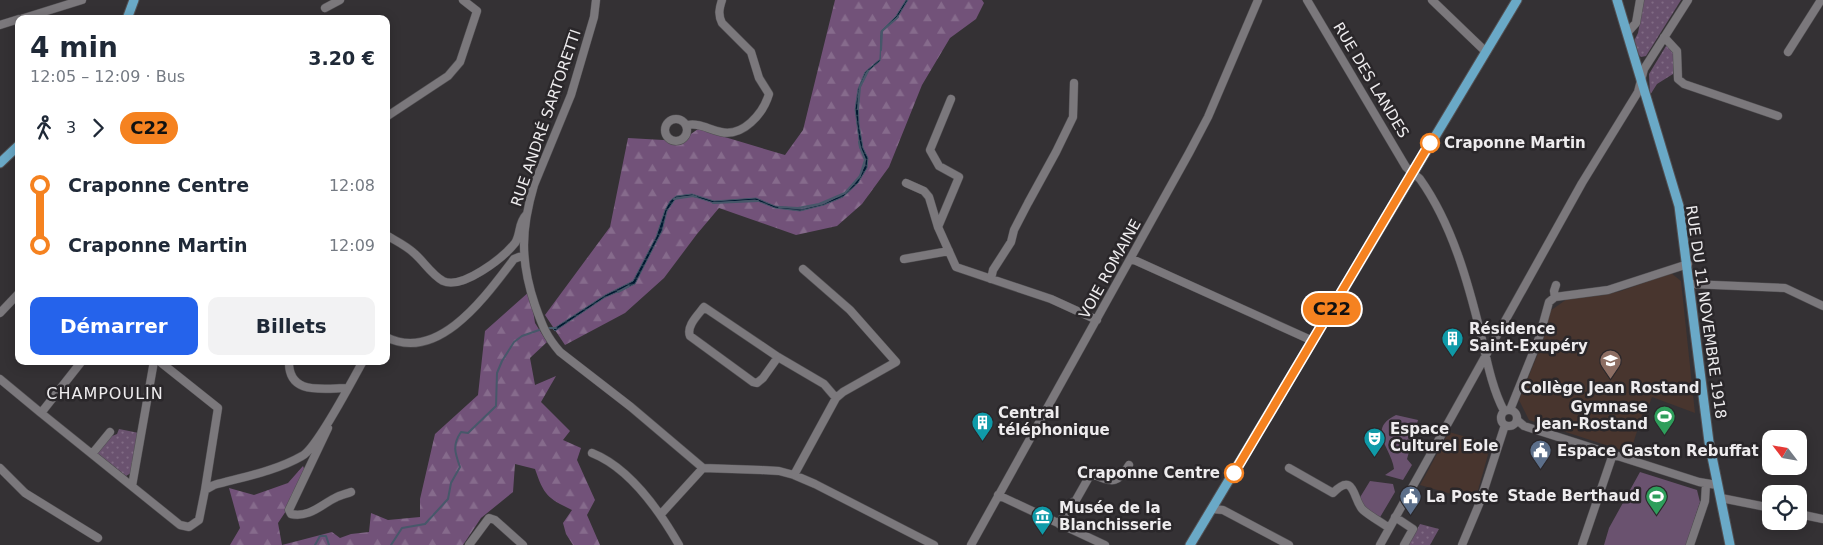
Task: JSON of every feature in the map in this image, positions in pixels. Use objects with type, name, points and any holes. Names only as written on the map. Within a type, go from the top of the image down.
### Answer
[{"type":"main road","points":[[128,15],[134,0]]},
{"type":"main road","points":[[1190,545],[1412,173],[1518,0]]},
{"type":"main road","name":"RUE DU 11 NOVEMBRE 1918","points":[[1617,0],[1679,206],[1688,264],[1709,442],[1730,545]]},
{"type":"main road","points":[[0,163],[15,149]]},
{"type":"street","points":[[33,15],[82,0]]},
{"type":"street","points":[[324,8],[340,0]]},
{"type":"street","points":[[390,114],[448,76],[460,62],[478,11],[462,0]]},
{"type":"street","name":"RUE ANDRÉ SARTORETTI","points":[[596,0],[594,17],[571,95],[534,185],[527,214],[525,268],[542,327],[560,352],[631,407],[703,468]]},
{"type":"street","points":[[687,125],[697,124],[722,133],[738,131],[753,122],[766,104],[769,94],[759,78],[751,52],[722,24],[719,12],[722,0]]},
{"type":"street","name":"VOIE ROMAINE","points":[[971,545],[1132,259],[1208,117],[1258,0]]},
{"type":"street","name":"RUE DES LANDES","points":[[1307,0],[1406,166],[1418,177],[1438,208],[1456,250],[1469,288],[1485,356],[1499,401],[1507,411]]},
{"type":"street","points":[[1432,0],[1486,52]]},
{"type":"street","points":[[1627,33],[1636,24],[1640,0]]},
{"type":"street","points":[[1380,545],[1582,183],[1638,92],[1644,69],[1688,0]]},
{"type":"street","points":[[1788,52],[1821,0]]},
{"type":"street","points":[[0,25],[15,20]]},
{"type":"street","points":[[1664,37],[1677,51],[1678,78],[1684,84],[1778,116]]},
{"type":"street","points":[[991,278],[993,270],[1011,242],[1014,230],[1073,117],[1074,82]]},
{"type":"street","points":[[938,227],[959,177],[939,166],[930,150],[951,99]]},
{"type":"street","points":[[906,183],[924,191],[929,197],[938,227],[956,267],[1051,299],[1097,320]]},
{"type":"street","points":[[390,238],[416,254],[438,278],[452,283],[486,268],[513,245],[518,237],[521,219],[527,214]]},
{"type":"street","points":[[904,259],[949,251]]},
{"type":"street","points":[[390,339],[409,344],[437,337],[469,313],[514,259],[524,255]]},
{"type":"street","points":[[1132,259],[1313,341]]},
{"type":"street","points":[[1462,545],[1480,502],[1505,425],[1501,418],[1507,411],[1539,338],[1549,302],[1555,297],[1608,290],[1688,264]]},
{"type":"street","points":[[794,475],[836,398],[842,392],[896,362],[850,310],[803,269]]},
{"type":"street","points":[[1690,284],[1785,288],[1823,306]]},
{"type":"street","points":[[1555,297],[1556,285]]},
{"type":"street","points":[[0,313],[15,297]]},
{"type":"street","points":[[778,357],[763,378],[757,383],[753,382],[690,336],[688,332],[704,307],[778,357],[824,384],[836,398]]},
{"type":"street","points":[[41,413],[79,365]]},
{"type":"street","points":[[132,486],[153,365]]},
{"type":"street","points":[[0,379],[180,525],[189,527],[200,520],[218,408],[164,365]]},
{"type":"street","points":[[289,365],[289,372],[295,383],[307,387],[348,388]]},
{"type":"street","points":[[204,490],[214,485],[278,466],[304,455],[312,446],[336,408],[361,365]]},
{"type":"street","points":[[336,408],[289,510],[291,514],[295,515],[313,512],[336,497],[351,492]]},
{"type":"street","points":[[1507,411],[1515,412],[1517,420],[1524,426],[1706,484],[1717,485]]},
{"type":"street","points":[[1505,425],[1512,426],[1517,420]]},
{"type":"street","points":[[92,454],[110,432]]},
{"type":"street","points":[[592,452],[606,458],[640,489],[660,514],[679,545]]},
{"type":"street","points":[[1582,545],[1613,454]]},
{"type":"street","points":[[1059,524],[1089,477],[1095,475],[1110,481],[1116,480],[1122,477],[1129,465]]},
{"type":"street","points":[[0,468],[25,493],[98,538]]},
{"type":"street","points":[[660,514],[703,468],[779,471],[794,475],[934,545]]},
{"type":"street","points":[[1289,468],[1333,493],[1342,486],[1350,486],[1354,489],[1362,509],[1389,528]]},
{"type":"street","points":[[1690,545],[1705,501],[1706,484]]},
{"type":"street","points":[[998,495],[1105,545]]},
{"type":"street","points":[[1219,497],[1224,510]]},
{"type":"street","points":[[1721,498],[1762,506]]},
{"type":"street","points":[[1212,509],[1224,510],[1290,545]]},
{"type":"street","points":[[1807,516],[1823,519]]},
{"type":"street","points":[[470,545],[489,518],[495,520],[524,545]]},
{"type":"street","points":[[1395,518],[1413,529],[1404,545]]},
{"type":"shaded area","points":[[1644,0],[1681,0],[1646,56],[1641,57],[1638,54],[1634,41],[1638,33]]},
{"type":"shaded area","points":[[1666,46],[1674,52],[1673,74],[1657,84],[1650,95],[1649,74]]},
{"type":"shaded area","name":"Collège Jean Rostand","points":[[1671,273],[1681,281],[1695,413],[1652,397],[1645,416],[1642,416],[1630,453],[1529,420],[1519,400],[1541,346],[1550,311],[1567,299],[1621,291]]},
{"type":"shaded area","points":[[1396,415],[1418,420],[1407,459],[1412,465],[1403,480],[1385,475],[1394,469],[1383,440],[1383,427],[1387,421]]},
{"type":"shaded area","points":[[119,429],[139,433],[131,473],[126,476],[97,453],[107,438],[117,434]]},
{"type":"shaded area","points":[[1449,432],[1491,444],[1475,501],[1420,485]]},
{"type":"shaded area","name":"Stade Berthaud","points":[[1640,472],[1697,490],[1700,502],[1686,545],[1604,545],[1609,528]]},
{"type":"shaded area","points":[[1370,481],[1393,484],[1395,492],[1379,519],[1359,499]]},
{"type":"shaded area","points":[[1420,524],[1439,529],[1430,545],[1408,545]]},
{"type":"green space","points":[[835,0],[982,0],[984,3],[976,19],[950,38],[922,85],[889,167],[862,204],[837,226],[796,235],[719,208],[664,278],[625,313],[565,345],[545,315],[610,227],[628,138],[681,141],[698,129],[785,155],[803,130]]},
{"type":"green space","points":[[530,291],[535,323],[547,342],[530,358],[535,385],[556,376],[541,402],[570,431],[563,440],[581,448],[577,460],[595,500],[587,515],[600,545],[573,545],[566,534],[563,523],[572,510],[548,495],[541,485],[535,469],[515,464],[513,492],[481,518],[463,545],[282,545],[332,532],[340,538],[351,534],[369,532],[371,513],[388,520],[420,517],[420,499],[435,434],[478,395],[485,331]]},
{"type":"green space","points":[[303,466],[308,478],[278,523],[282,545],[230,545],[240,528],[229,488],[254,495],[288,483]]},
{"type":"water","points":[[906,0],[908,0],[897,18],[882,31],[880,61],[866,73],[860,87],[858,97],[859,124],[863,148],[868,158],[867,168],[858,183],[843,197],[824,205],[800,211],[775,208],[755,200],[714,203],[692,196],[676,198],[667,211],[662,231],[635,284],[604,298],[555,331],[553,329],[605,295],[633,281],[656,237],[665,210],[670,201],[676,196],[692,194],[714,201],[756,198],[775,206],[802,209],[823,204],[845,193],[859,177],[865,165],[865,158],[860,148],[855,109],[858,89],[865,72],[880,59],[881,31],[896,16]]},
{"type":"waterway","points":[[881,50],[882,31],[898,17]]},
{"type":"waterway","points":[[858,109],[860,87],[868,71]]},
{"type":"waterway","points":[[779,207],[798,208],[819,204],[845,193],[860,176],[865,160],[859,142]]},
{"type":"waterway","points":[[674,199],[696,197]]},
{"type":"waterway","points":[[713,203],[758,201]]},
{"type":"waterway","points":[[618,292],[629,286]]},
{"type":"waterway","points":[[546,328],[556,328]]},
{"type":"waterway","points":[[391,545],[402,528],[425,524],[448,499],[451,483],[460,467],[455,449],[458,437],[461,432],[468,433],[496,406],[497,373],[514,342],[522,336],[542,329]]},
{"type":"waterway","points":[[315,545],[320,536],[326,536],[329,545]]},
{"type":"bus line","name":"C22","points":[[1234,473],[1430,143]]},
{"type":"place","name":"Craponne Martin","points":[[1430,143]]},
{"type":"place","name":"Résidence Saint-Exupéry","points":[[1453,357]]},
{"type":"place","name":"Collège Jean Rostand","points":[[1610,379]]},
{"type":"place","name":"Gymnase Jean-Rostand","points":[[1664,435]]},
{"type":"place","name":"Central téléphonique","points":[[982,441]]},
{"type":"place","name":"Espace Culturel Eole","points":[[1374,457]]},
{"type":"place","name":"Espace Gaston Rebuffat","points":[[1541,470]]},
{"type":"place","name":"Craponne Centre","points":[[1234,473]]},
{"type":"place","name":"Stade Berthaud","points":[[1656,515]]},
{"type":"place","name":"La Poste","points":[[1410,516]]},
{"type":"place","name":"Musée de la Blanchisserie","points":[[1043,536]]},
{"type":"district","name":"CHAMPOULIN","points":[[105,393]]}]
